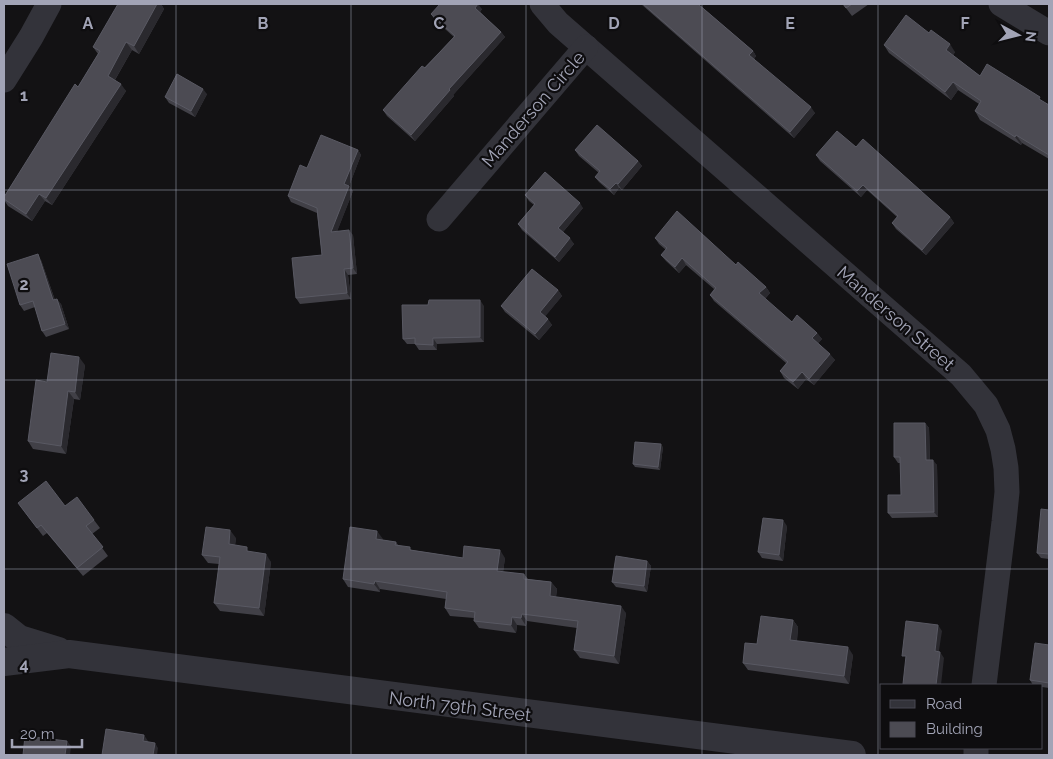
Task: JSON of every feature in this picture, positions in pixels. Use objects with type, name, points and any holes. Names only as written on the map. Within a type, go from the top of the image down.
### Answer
[{"type":"street","points":[[4,80],[31,38],[49,4]]},
{"type":"street","name":"Manderson Circle","points":[[439,219],[586,47],[558,23],[542,4]]},
{"type":"street","points":[[1001,4],[1049,33]]},
{"type":"street","name":"Manderson Street","points":[[586,47],[961,375],[986,405],[998,430],[1003,449],[1007,492],[984,684]]},
{"type":"street","name":"North 79th Street","points":[[4,627],[19,639],[69,654],[852,755]]},
{"type":"street","name":"North 79th Street","points":[[4,662],[69,654]]},
{"type":"building","points":[[118,4],[157,4],[134,46],[126,42],[108,76],[121,84],[46,198],[39,194],[26,214],[4,199],[4,197],[75,84],[78,87],[100,51],[93,47]]},
{"type":"building","points":[[440,4],[478,4],[475,8],[501,32],[449,89],[411,135],[383,110],[422,66],[425,68],[455,36],[431,14]]},
{"type":"building","points":[[643,4],[698,4],[753,51],[749,55],[811,107],[790,132]]},
{"type":"building","points":[[843,4],[852,4],[846,8]]},
{"type":"building","points":[[906,15],[929,33],[931,30],[950,44],[946,50],[980,76],[987,64],[1040,97],[1039,99],[1049,105],[1049,155],[1016,135],[1015,137],[975,111],[981,101],[953,82],[945,92],[884,45]]},
{"type":"building","points":[[177,74],[203,89],[191,111],[165,97]]},
{"type":"building","points":[[597,125],[638,161],[618,184],[616,183],[610,189],[595,177],[600,171],[575,150]]},
{"type":"building","points":[[837,131],[856,147],[863,139],[950,217],[922,250],[892,223],[898,216],[863,185],[857,191],[816,155]]},
{"type":"building","points":[[321,135],[358,150],[344,184],[349,186],[331,232],[349,230],[353,268],[344,269],[347,293],[296,298],[292,258],[322,255],[317,208],[288,196],[300,165],[307,168]]},
{"type":"building","points":[[545,172],[580,203],[558,228],[570,238],[555,257],[518,224],[535,204],[525,195]]},
{"type":"building","points":[[677,211],[736,265],[738,262],[766,287],[759,293],[792,322],[797,315],[817,333],[812,338],[830,354],[809,379],[802,372],[793,382],[780,371],[788,362],[710,295],[716,288],[682,258],[675,267],[661,255],[667,248],[655,238]]},
{"type":"building","points":[[38,254],[53,300],[57,299],[65,324],[42,331],[33,301],[20,305],[7,264]]},
{"type":"building","points":[[532,269],[558,290],[540,312],[548,319],[535,334],[501,306]]},
{"type":"building","points":[[429,300],[480,300],[480,337],[433,338],[433,345],[415,344],[415,338],[403,339],[402,305],[428,305]]},
{"type":"building","points":[[51,353],[79,357],[75,392],[68,391],[61,446],[28,441],[36,380],[47,382]]},
{"type":"building","points":[[894,423],[925,423],[926,460],[933,460],[934,512],[888,513],[888,495],[901,495],[900,457],[894,457]]},
{"type":"building","points":[[635,442],[661,444],[658,467],[633,464]]},
{"type":"building","points":[[46,481],[65,506],[77,497],[94,520],[86,526],[103,547],[77,568],[41,525],[37,528],[18,503]]},
{"type":"building","points":[[1041,509],[1049,510],[1049,554],[1037,553]]},
{"type":"building","points":[[763,518],[783,520],[779,555],[758,552]]},
{"type":"building","points":[[206,527],[230,530],[229,544],[247,547],[247,551],[266,554],[259,608],[214,603],[220,557],[202,555]]},
{"type":"building","points":[[350,527],[377,531],[376,539],[396,542],[395,545],[410,547],[410,550],[463,558],[464,546],[500,550],[497,571],[524,574],[524,579],[551,582],[550,596],[621,606],[614,656],[574,650],[578,621],[522,614],[521,618],[512,617],[511,625],[474,621],[475,612],[445,608],[447,592],[375,581],[374,584],[343,579]]},
{"type":"building","points":[[616,556],[647,561],[644,586],[612,582]]},
{"type":"building","points":[[761,616],[793,620],[790,640],[848,647],[844,676],[743,663],[745,643],[757,644]]},
{"type":"building","points":[[906,621],[938,625],[935,651],[940,652],[936,684],[903,684],[906,656],[902,656]]},
{"type":"building","points":[[1035,643],[1049,645],[1049,683],[1030,680]]},
{"type":"building","points":[[106,729],[144,735],[143,741],[155,743],[153,755],[102,755]]},
{"type":"building","points":[[25,736],[67,741],[65,755],[23,755]]}]
